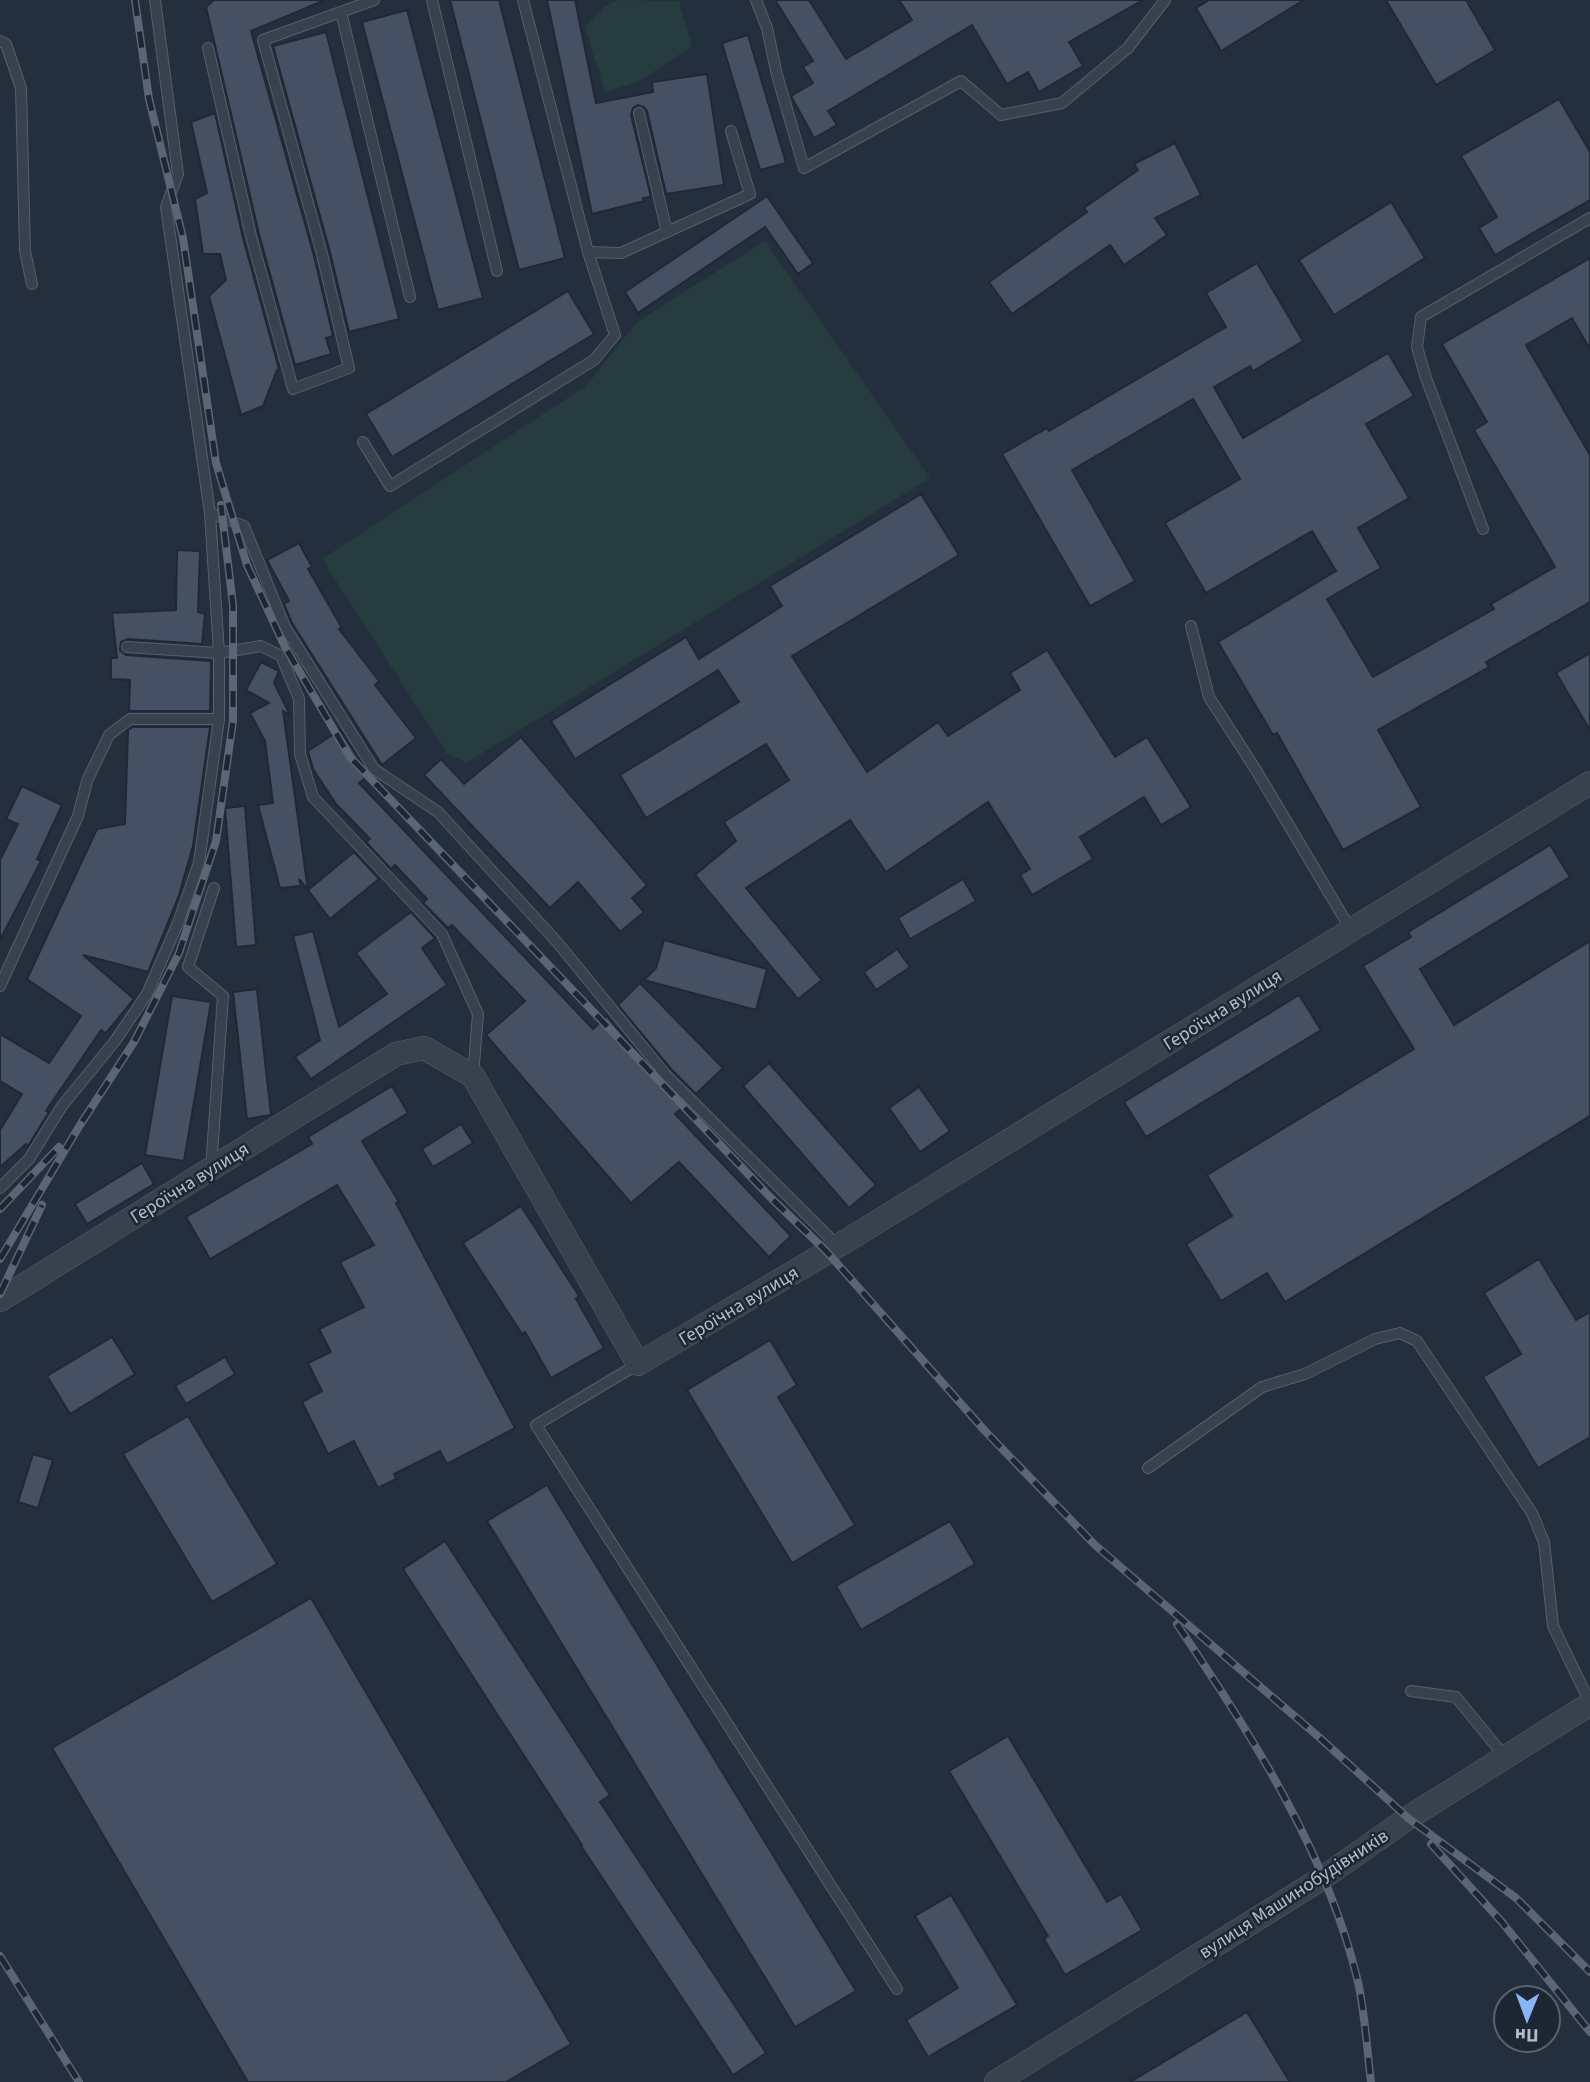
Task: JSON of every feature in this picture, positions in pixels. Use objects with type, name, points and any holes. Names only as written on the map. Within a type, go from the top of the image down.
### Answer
[{"type":"street","name":"Героїчна вулиця","points":[[638,1364],[838,1246],[1590,783]]},
{"type":"street","name":"Героїчна вулиця","points":[[0,1300],[396,1054],[424,1048],[473,1076]]},
{"type":"street","points":[[473,1076],[638,1364]]},
{"type":"street","name":"вулиця Машинобудівників","points":[[996,2082],[1324,1877],[1408,1818],[1590,1704]]},
{"type":"lane","points":[[0,1188],[29,1159],[62,1106],[115,1041],[147,994],[178,923],[199,863],[219,719],[219,653],[210,513],[166,207],[178,174],[155,0]]},
{"type":"lane","points":[[208,48],[251,236],[293,389],[349,369],[322,254],[263,40],[374,0]]},
{"type":"lane","points":[[432,0],[497,271]]},
{"type":"lane","points":[[363,442],[390,485],[594,360],[615,335],[588,252],[523,0]]},
{"type":"lane","points":[[756,0],[767,28],[777,75],[804,168],[961,81],[1001,115],[1062,103],[1128,48],[1165,0]]},
{"type":"lane","points":[[341,12],[410,297]]},
{"type":"lane","points":[[0,41],[6,44],[22,88],[24,251],[32,284]]},
{"type":"lane","points":[[639,113],[667,232]]},
{"type":"lane","points":[[588,252],[621,253],[750,194],[731,131]]},
{"type":"lane","points":[[1483,529],[1426,377],[1417,346],[1421,317],[1590,218]]},
{"type":"lane","points":[[210,513],[244,526],[285,627],[374,769],[438,812],[557,942],[665,1074],[838,1246]]},
{"type":"lane","points":[[1191,626],[1209,697],[1256,770],[1351,930]]},
{"type":"lane","points":[[127,647],[219,653],[261,646],[281,656],[299,699],[300,754],[313,797],[442,934],[478,1014],[473,1076]]},
{"type":"lane","points":[[0,986],[78,816],[87,781],[109,735],[130,719],[219,719]]},
{"type":"lane","points":[[211,1169],[223,996],[188,967],[214,888]]},
{"type":"lane","points":[[1148,1468],[1262,1387],[1305,1374],[1375,1339],[1400,1333],[1417,1340],[1532,1513],[1544,1542],[1553,1626],[1590,1704]]},
{"type":"lane","points":[[638,1364],[536,1425],[897,1989]]},
{"type":"lane","points":[[1411,1691],[1455,1697],[1505,1757]]},
{"type":"green space","points":[[618,0],[679,1],[692,46],[638,82],[605,92],[585,27],[604,7]]},
{"type":"green space","points":[[765,241],[930,478],[466,763],[446,752],[322,559],[586,386],[637,322]]},
{"type":"building","points":[[214,0],[325,0],[251,31],[314,256],[333,336],[326,338],[331,354],[295,365],[259,234],[206,7]]},
{"type":"building","points":[[450,0],[499,0],[565,258],[519,270]]},
{"type":"building","points":[[547,0],[575,0],[596,103],[653,92],[652,82],[707,74],[724,185],[666,194],[647,111],[638,105],[633,108],[631,115],[651,197],[592,214]]},
{"type":"building","points":[[775,0],[809,0],[846,59],[912,20],[899,0],[1143,0],[1069,42],[1083,66],[1039,92],[1028,72],[1007,84],[972,25],[828,111],[837,125],[814,138],[791,96],[813,83],[803,67],[813,61]]},
{"type":"building","points":[[1209,0],[1304,0],[1221,51],[1196,8]]},
{"type":"building","points":[[1386,0],[1466,0],[1495,50],[1436,85]]},
{"type":"building","points":[[407,10],[483,298],[438,310],[362,22]]},
{"type":"building","points":[[326,32],[399,319],[349,332],[330,252],[273,46]]},
{"type":"building","points":[[748,35],[786,163],[760,170],[722,43]]},
{"type":"building","points":[[1559,99],[1590,152],[1590,200],[1495,255],[1479,228],[1497,217],[1461,156]]},
{"type":"building","points":[[215,113],[243,238],[279,369],[263,406],[241,415],[209,296],[226,280],[220,254],[203,254],[195,199],[207,193],[191,122]]},
{"type":"building","points":[[1175,143],[1201,195],[1155,218],[1167,235],[1124,265],[1110,245],[1012,314],[989,282],[1087,212],[1084,208],[1138,170],[1134,164]]},
{"type":"building","points":[[767,196],[813,263],[798,274],[765,227],[638,313],[625,292]]},
{"type":"building","points":[[1391,202],[1425,258],[1334,315],[1299,260]]},
{"type":"building","points":[[1590,258],[1590,349],[1572,318],[1526,345],[1590,455],[1590,602],[1486,662],[1489,667],[1378,730],[1421,807],[1343,850],[1277,733],[1273,735],[1218,642],[1336,571],[1312,531],[1206,593],[1165,523],[1240,479],[1193,399],[1072,470],[1135,581],[1090,606],[1002,454],[1047,428],[1049,431],[1226,327],[1206,293],[1257,263],[1303,341],[1253,371],[1250,366],[1214,387],[1243,438],[1388,353],[1414,396],[1366,424],[1409,498],[1358,528],[1381,568],[1327,599],[1373,677],[1494,609],[1491,604],[1555,567],[1474,430],[1487,422],[1442,344]]},
{"type":"building","points":[[568,291],[594,334],[392,457],[366,414]]},
{"type":"building","points":[[921,494],[959,555],[792,656],[867,772],[938,722],[948,736],[1020,690],[1010,673],[1047,650],[1115,757],[1147,737],[1191,807],[1161,825],[1144,797],[1080,837],[1093,859],[1032,895],[1020,875],[1030,869],[988,802],[886,872],[850,820],[746,888],[822,980],[798,999],[695,875],[736,841],[724,822],[789,780],[766,744],[646,818],[620,775],[739,702],[718,670],[575,759],[551,721],[686,637],[699,659],[782,606],[770,586]]},
{"type":"building","points":[[299,543],[312,567],[308,569],[342,628],[339,629],[379,681],[375,685],[416,738],[382,765],[292,623],[284,604],[289,601],[267,560]]},
{"type":"building","points":[[177,550],[200,551],[198,612],[205,614],[202,644],[128,639],[121,642],[120,650],[126,655],[211,661],[210,711],[129,711],[130,680],[111,679],[111,658],[117,658],[112,613],[176,610]]},
{"type":"building","points":[[1590,653],[1590,730],[1556,673]]},
{"type":"building","points":[[261,662],[279,671],[274,683],[290,715],[283,711],[308,890],[299,879],[301,886],[280,888],[258,805],[273,803],[265,741],[250,713],[269,703],[246,690]]},
{"type":"building","points":[[133,727],[210,727],[193,846],[179,895],[148,972],[83,955],[134,999],[106,1033],[101,1030],[46,1111],[49,1112],[28,1146],[26,1144],[0,1167],[0,1130],[22,1094],[0,1081],[0,1034],[49,1063],[81,1016],[27,979],[97,829],[125,824],[128,730]]},
{"type":"building","points":[[340,730],[369,775],[359,783],[593,1029],[607,1016],[659,1079],[685,1105],[675,1114],[791,1236],[769,1257],[679,1162],[631,1203],[486,1035],[525,1001],[452,925],[448,928],[423,903],[427,899],[395,865],[391,869],[366,842],[370,839],[336,804],[313,769],[308,751]]},
{"type":"building","points":[[521,737],[647,885],[632,898],[644,912],[620,932],[578,882],[550,908],[424,775],[441,759],[464,784]]},
{"type":"building","points":[[22,786],[62,805],[37,859],[41,861],[0,940],[0,860],[18,824],[6,819]]},
{"type":"building","points":[[245,806],[256,945],[236,947],[225,808]]},
{"type":"building","points":[[1550,845],[1570,877],[1420,969],[1454,1025],[1590,941],[1590,1116],[1285,1302],[1267,1273],[1221,1301],[1186,1244],[1232,1216],[1207,1175],[1414,1049],[1363,966],[1411,937],[1408,932]]},
{"type":"building","points":[[354,852],[379,879],[330,919],[308,890]]},
{"type":"building","points":[[963,879],[976,901],[910,939],[898,918]]},
{"type":"building","points":[[411,912],[435,938],[422,948],[447,985],[311,1079],[295,1057],[320,1040],[293,936],[313,931],[339,1027],[387,994],[356,953]]},
{"type":"building","points":[[664,940],[767,969],[756,1010],[644,980],[656,968]]},
{"type":"building","points":[[897,949],[910,967],[876,990],[864,972]]},
{"type":"building","points":[[640,983],[723,1068],[696,1094],[671,1069],[618,1005]]},
{"type":"building","points":[[257,989],[271,1115],[247,1119],[233,992]]},
{"type":"building","points":[[1299,995],[1321,1030],[1146,1137],[1124,1102]]},
{"type":"building","points":[[172,996],[211,1002],[184,1161],[145,1155]]},
{"type":"building","points":[[769,1063],[876,1185],[849,1208],[743,1086]]},
{"type":"building","points":[[392,1086],[408,1113],[362,1141],[399,1202],[396,1203],[515,1428],[447,1464],[440,1451],[394,1474],[396,1479],[378,1488],[354,1441],[328,1454],[302,1402],[322,1391],[308,1363],[331,1352],[319,1329],[364,1307],[340,1262],[374,1245],[337,1185],[210,1259],[186,1217],[312,1144],[308,1137]]},
{"type":"building","points":[[919,1087],[950,1131],[920,1152],[889,1108]]},
{"type":"building","points":[[461,1124],[473,1143],[433,1167],[422,1149]]},
{"type":"building","points":[[142,1163],[154,1184],[87,1224],[75,1204]]},
{"type":"building","points":[[521,1206],[579,1296],[576,1299],[604,1348],[551,1378],[525,1332],[522,1334],[463,1243]]},
{"type":"building","points":[[1539,1259],[1576,1320],[1590,1312],[1590,1437],[1538,1468],[1483,1377],[1521,1354],[1484,1293]]},
{"type":"building","points":[[112,1337],[135,1374],[70,1414],[47,1376]]},
{"type":"building","points":[[770,1340],[797,1385],[778,1397],[855,1525],[792,1563],[687,1390]]},
{"type":"building","points":[[225,1357],[235,1374],[186,1404],[175,1386]]},
{"type":"building","points":[[188,1416],[277,1564],[212,1602],[123,1454]]},
{"type":"building","points":[[33,1454],[53,1460],[38,1508],[18,1502]]},
{"type":"building","points":[[547,1485],[856,1991],[795,2027],[487,1521]]},
{"type":"building","points":[[950,1521],[975,1564],[861,1630],[836,1586]]},
{"type":"building","points":[[445,1541],[610,1795],[600,1802],[766,2053],[733,2075],[581,1846],[403,1569]]},
{"type":"building","points":[[311,1598],[571,2044],[506,2082],[248,2082],[52,1748]]},
{"type":"building","points":[[1008,1736],[1107,1902],[1121,1894],[1142,1930],[1065,1975],[1044,1939],[1048,1936],[949,1771]]},
{"type":"building","points":[[951,1895],[1017,2005],[928,2057],[906,2020],[958,1988],[915,1916]]},
{"type":"building","points":[[1247,2012],[1290,2082],[1130,2082]]},
{"type":"railway","points":[[135,0],[149,99],[183,238],[216,463],[247,565],[285,647],[350,757],[771,1198],[827,1252],[985,1431],[1095,1545],[1320,1738],[1408,1818],[1516,1898],[1590,1972]]},
{"type":"railway","points":[[0,1259],[80,1125],[134,1042],[179,953],[216,841],[233,721],[233,605],[221,505]]},
{"type":"railway","points":[[0,1209],[59,1147]]},
{"type":"railway","points":[[0,1294],[42,1205]]},
{"type":"railway","points":[[1177,1624],[1259,1752],[1307,1840],[1327,1886],[1358,1982],[1371,2082]]},
{"type":"railway","points":[[1431,1844],[1501,1921],[1590,2032]]},
{"type":"railway","points":[[0,1956],[79,2082]]}]
